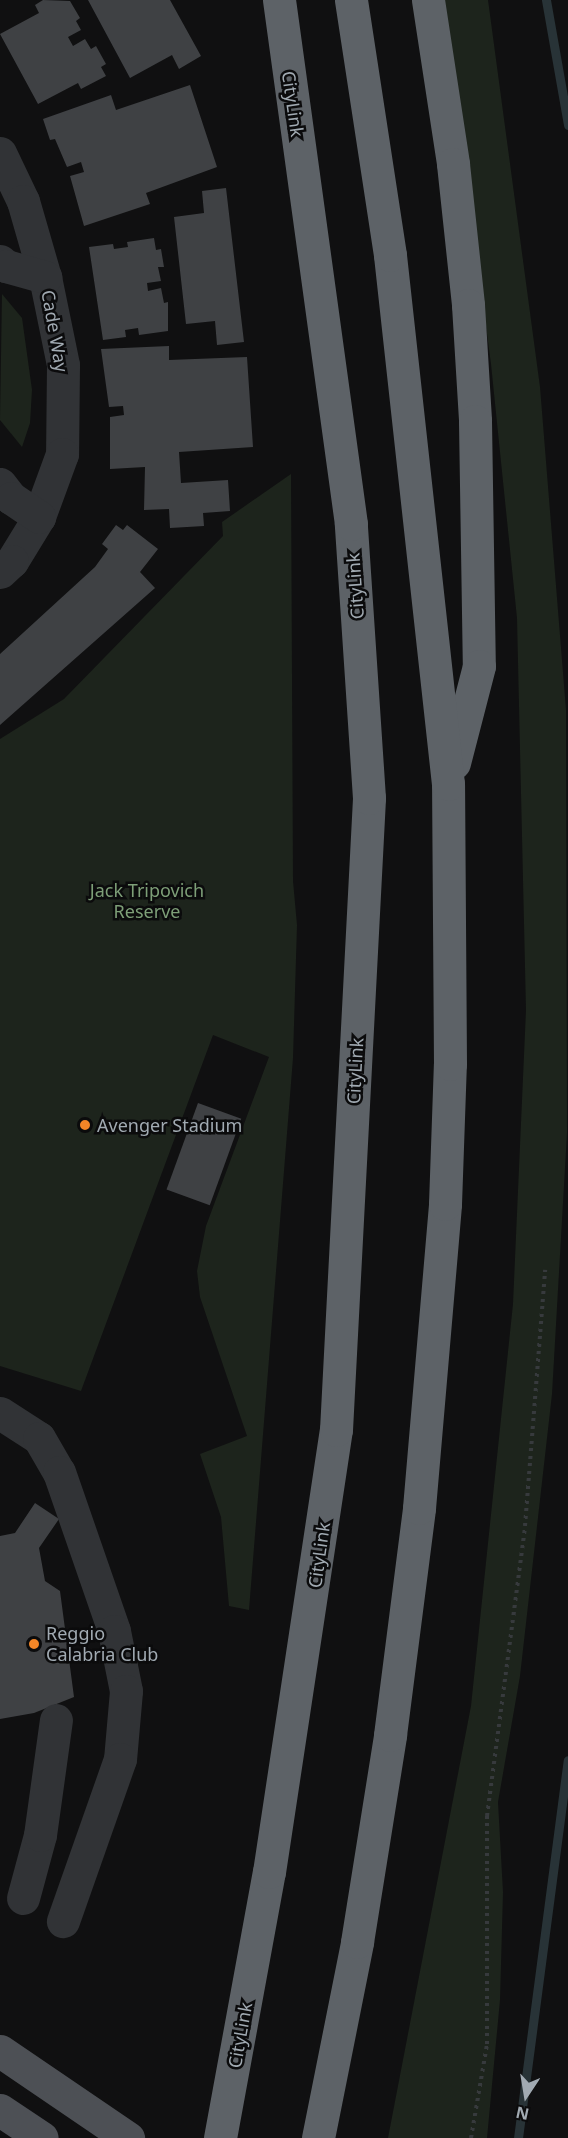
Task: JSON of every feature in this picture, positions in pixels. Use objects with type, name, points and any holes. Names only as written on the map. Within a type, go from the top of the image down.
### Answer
[{"type":"highway","name":"CityLink","points":[[220,2138],[269,1872],[336,1430],[344,1332],[369,798],[351,524],[279,0]]},
{"type":"highway","points":[[318,2138],[357,1942],[390,1735],[434,1351],[450,1064],[448,784],[390,255],[351,0]]},
{"type":"highway","points":[[428,0],[455,188],[468,305],[475,422],[479,666],[448,784]]},
{"type":"main road","points":[[0,2051],[128,2138]]},
{"type":"main road","points":[[0,2110],[42,2138]]},
{"type":"street","name":"Cade Way","points":[[0,153],[23,201],[45,277],[63,365],[62,454],[39,517],[12,561],[0,572]]},
{"type":"street","points":[[0,261],[45,277]]},
{"type":"street","points":[[0,484],[11,498],[39,517]]},
{"type":"street","points":[[0,1413],[39,1438],[59,1472],[114,1630],[126,1691],[120,1759],[63,1921]]},
{"type":"street","points":[[23,1898],[40,1835],[56,1720]]},
{"type":"path","points":[[471,2138],[487,2044],[487,1816],[525,1526],[545,1270]]},
{"type":"green space","points":[[443,0],[488,0],[540,387],[566,710],[567,1133],[552,1394],[520,1676],[498,1802],[503,1892],[500,2000],[487,2138],[388,2138],[471,1706],[513,1304],[526,1010],[517,618],[491,364]]},
{"type":"green space","points":[[2,294],[22,318],[32,390],[30,423],[22,447],[0,420]]},
{"type":"green space","name":"Jack Tripovich Reserve","points":[[291,474],[293,881],[297,925],[293,1058],[249,1610],[229,1606],[221,1517],[200,1454],[247,1436],[200,1297],[197,1271],[206,1226],[269,1057],[213,1035],[81,1391],[0,1366],[0,739],[64,699],[223,536],[222,522]]},
{"type":"building","points":[[43,0],[70,1],[80,18],[76,21],[81,30],[68,37],[73,46],[85,39],[91,49],[96,46],[106,64],[101,67],[106,76],[81,89],[78,83],[38,104],[0,34],[39,13],[35,5]]},
{"type":"building","points":[[88,0],[170,0],[201,56],[179,69],[172,55],[130,78]]},
{"type":"building","points":[[190,85],[217,167],[146,193],[150,204],[84,226],[70,176],[84,172],[81,162],[67,167],[55,139],[50,140],[43,119],[111,95],[116,110]]},
{"type":"building","points":[[226,188],[244,342],[217,345],[215,321],[186,324],[174,217],[204,213],[202,191]]},
{"type":"building","points":[[154,238],[156,250],[161,249],[164,267],[158,267],[161,281],[147,283],[148,291],[161,288],[164,303],[168,302],[168,331],[139,335],[138,328],[125,330],[126,337],[103,340],[89,247],[113,244],[114,249],[128,247],[127,242]]},
{"type":"building","points":[[169,346],[169,360],[247,357],[253,447],[179,452],[181,483],[228,480],[230,511],[203,513],[204,526],[170,528],[169,509],[144,510],[145,467],[110,469],[110,417],[124,415],[123,406],[109,407],[101,349]]},
{"type":"building","points":[[116,525],[123,530],[127,525],[158,549],[140,572],[155,588],[0,725],[0,654],[95,567],[108,549],[102,544]]},
{"type":"building","points":[[198,1103],[241,1119],[210,1205],[167,1189]]},
{"type":"building","name":"Reggio Calabria Club","points":[[35,1503],[59,1519],[39,1548],[45,1581],[60,1591],[74,1697],[34,1713],[0,1719],[0,1536],[15,1533]]},
{"type":"waterway","points":[[546,0],[568,125]]},
{"type":"waterway","points":[[518,2138],[568,1760]]},
{"type":"place","name":"Avenger Stadium","points":[[85,1125]]},
{"type":"place","name":"Reggio Calabria Club","points":[[34,1644]]}]
